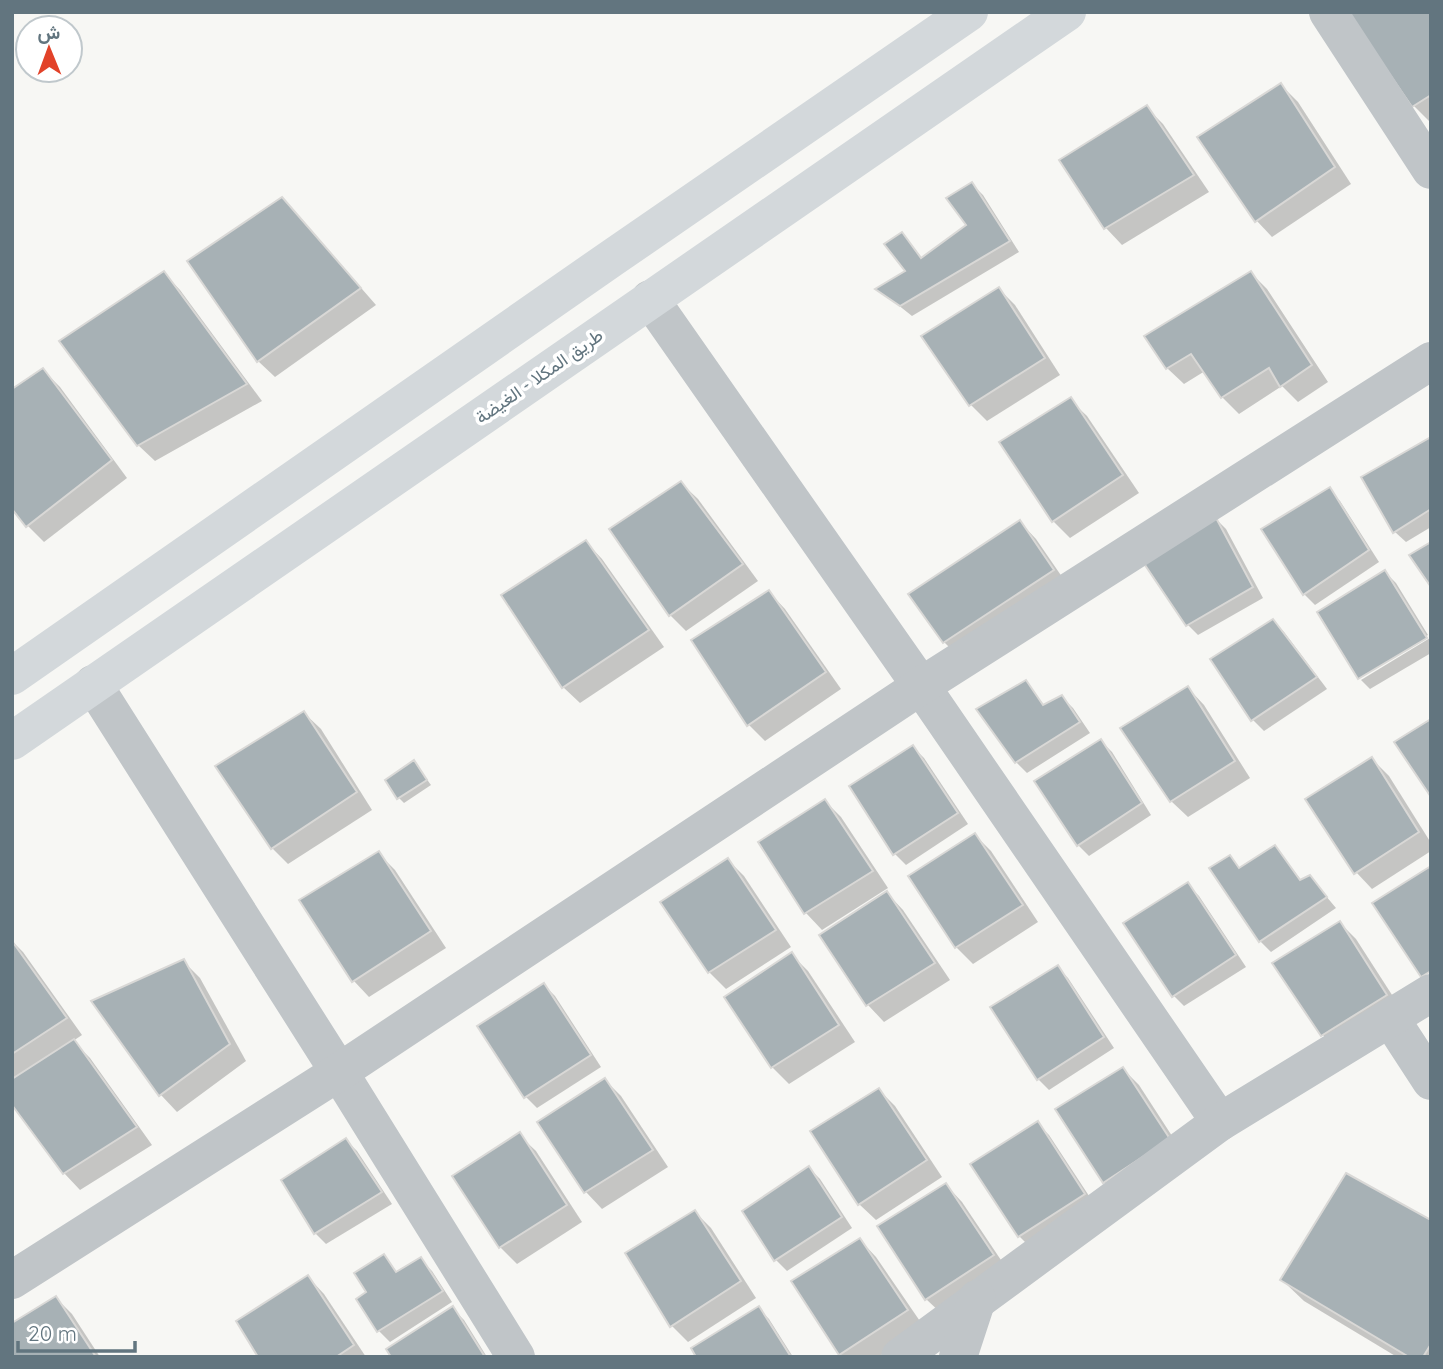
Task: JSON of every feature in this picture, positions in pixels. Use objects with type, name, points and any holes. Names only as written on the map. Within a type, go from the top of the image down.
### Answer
[{"type":"highway","points":[[12,676],[969,12]]},
{"type":"highway","name":"طريق المكلا - الغيضة","points":[[12,741],[1067,12]]},
{"type":"street","points":[[1328,12],[1431,170]]},
{"type":"street","points":[[650,299],[921,685],[1220,1122]]},
{"type":"street","points":[[12,1280],[339,1072],[921,685],[1431,360]]},
{"type":"street","points":[[93,684],[516,1357]]},
{"type":"street","points":[[900,1357],[1220,1122],[1431,993]]},
{"type":"street","points":[[1390,1018],[1431,1082]]},
{"type":"street","points":[[958,1357],[977,1299]]},
{"type":"building","points":[[1347,12],[1431,12],[1431,95],[1412,107]]},
{"type":"building","points":[[1281,83],[1335,167],[1255,222],[1197,137]]},
{"type":"building","points":[[1147,105],[1194,175],[1104,229],[1059,160]]},
{"type":"building","points":[[972,182],[1010,241],[900,306],[875,289],[905,271],[884,244],[902,232],[921,258],[966,225],[946,198]]},
{"type":"building","points":[[282,197],[361,288],[257,362],[187,261]]},
{"type":"building","points":[[164,271],[247,384],[137,446],[59,341]]},
{"type":"building","points":[[1251,271],[1312,365],[1280,387],[1269,368],[1221,398],[1191,354],[1166,369],[1144,336]]},
{"type":"building","points":[[999,287],[1045,358],[969,406],[921,336]]},
{"type":"building","points":[[43,368],[112,460],[26,527],[12,509],[12,389]]},
{"type":"building","points":[[1071,397],[1123,475],[1052,522],[999,442]]},
{"type":"building","points":[[1431,437],[1431,509],[1393,533],[1361,477]]},
{"type":"building","points":[[681,481],[743,564],[669,616],[609,529]]},
{"type":"building","points":[[1330,487],[1369,550],[1303,595],[1261,529]]},
{"type":"building","points":[[1215,516],[1253,587],[1186,626],[1143,562]]},
{"type":"building","points":[[1020,520],[1054,570],[943,643],[908,594]]},
{"type":"building","points":[[586,540],[649,630],[562,688],[501,595]]},
{"type":"building","points":[[1431,542],[1431,587],[1409,555]]},
{"type":"building","points":[[1385,570],[1427,638],[1358,679],[1317,612]]},
{"type":"building","points":[[769,590],[826,672],[747,726],[691,640]]},
{"type":"building","points":[[1273,619],[1317,677],[1251,721],[1210,659]]},
{"type":"building","points":[[1026,680],[1043,705],[1062,695],[1080,722],[1015,763],[976,709]]},
{"type":"building","points":[[1188,686],[1235,761],[1170,802],[1120,728]]},
{"type":"building","points":[[304,711],[357,792],[271,849],[215,766]]},
{"type":"building","points":[[1431,719],[1431,797],[1394,742]]},
{"type":"building","points":[[1101,739],[1142,803],[1077,846],[1034,781]]},
{"type":"building","points":[[913,745],[958,813],[893,855],[849,786]]},
{"type":"building","points":[[1372,757],[1419,832],[1354,874],[1305,799]]},
{"type":"building","points":[[414,760],[427,780],[397,799],[385,780]]},
{"type":"building","points":[[825,799],[873,871],[804,914],[758,842]]},
{"type":"building","points":[[975,833],[1023,905],[955,948],[908,876]]},
{"type":"building","points":[[1275,845],[1300,880],[1310,875],[1327,897],[1259,942],[1209,868],[1230,855],[1239,868]]},
{"type":"building","points":[[379,851],[431,931],[352,982],[299,900]]},
{"type":"building","points":[[728,858],[776,930],[708,973],[660,902]]},
{"type":"building","points":[[1431,866],[1431,971],[1421,977],[1372,903]]},
{"type":"building","points":[[1188,882],[1236,955],[1172,997],[1123,923]]},
{"type":"building","points":[[887,891],[935,963],[866,1006],[819,935]]},
{"type":"building","points":[[1340,921],[1387,995],[1321,1036],[1272,963]]},
{"type":"building","points":[[12,941],[67,1018],[12,1054]]},
{"type":"building","points":[[792,952],[839,1025],[771,1068],[724,997]]},
{"type":"building","points":[[184,959],[230,1044],[159,1096],[91,1001]]},
{"type":"building","points":[[1058,965],[1104,1037],[1037,1080],[990,1007]]},
{"type":"building","points":[[544,983],[591,1055],[524,1098],[477,1026]]},
{"type":"building","points":[[74,1039],[137,1127],[63,1174],[12,1105],[12,1079]]},
{"type":"building","points":[[1123,1067],[1170,1139],[1103,1183],[1055,1109]]},
{"type":"building","points":[[605,1078],[653,1150],[584,1193],[537,1122]]},
{"type":"building","points":[[879,1088],[927,1160],[858,1205],[810,1131]]},
{"type":"building","points":[[1038,1121],[1085,1194],[1018,1237],[970,1164]]},
{"type":"building","points":[[520,1132],[567,1205],[499,1248],[452,1176]]},
{"type":"building","points":[[346,1138],[382,1192],[314,1234],[281,1180]]},
{"type":"building","points":[[809,1166],[842,1217],[774,1261],[742,1211]]},
{"type":"building","points":[[1346,1173],[1431,1220],[1431,1344],[1423,1357],[1409,1357],[1280,1280]]},
{"type":"building","points":[[946,1183],[994,1255],[925,1300],[877,1226]]},
{"type":"building","points":[[695,1210],[741,1281],[670,1327],[625,1253]]},
{"type":"building","points":[[860,1238],[908,1310],[839,1355],[791,1281]]},
{"type":"building","points":[[384,1254],[396,1272],[421,1257],[443,1291],[377,1332],[356,1299],[366,1292],[354,1273]]},
{"type":"building","points":[[308,1275],[354,1345],[336,1357],[258,1357],[236,1321]]},
{"type":"building","points":[[56,1296],[96,1357],[12,1357],[12,1323]]},
{"type":"building","points":[[453,1306],[485,1357],[391,1357],[386,1349]]},
{"type":"building","points":[[759,1306],[791,1357],[696,1357],[691,1348]]}]
